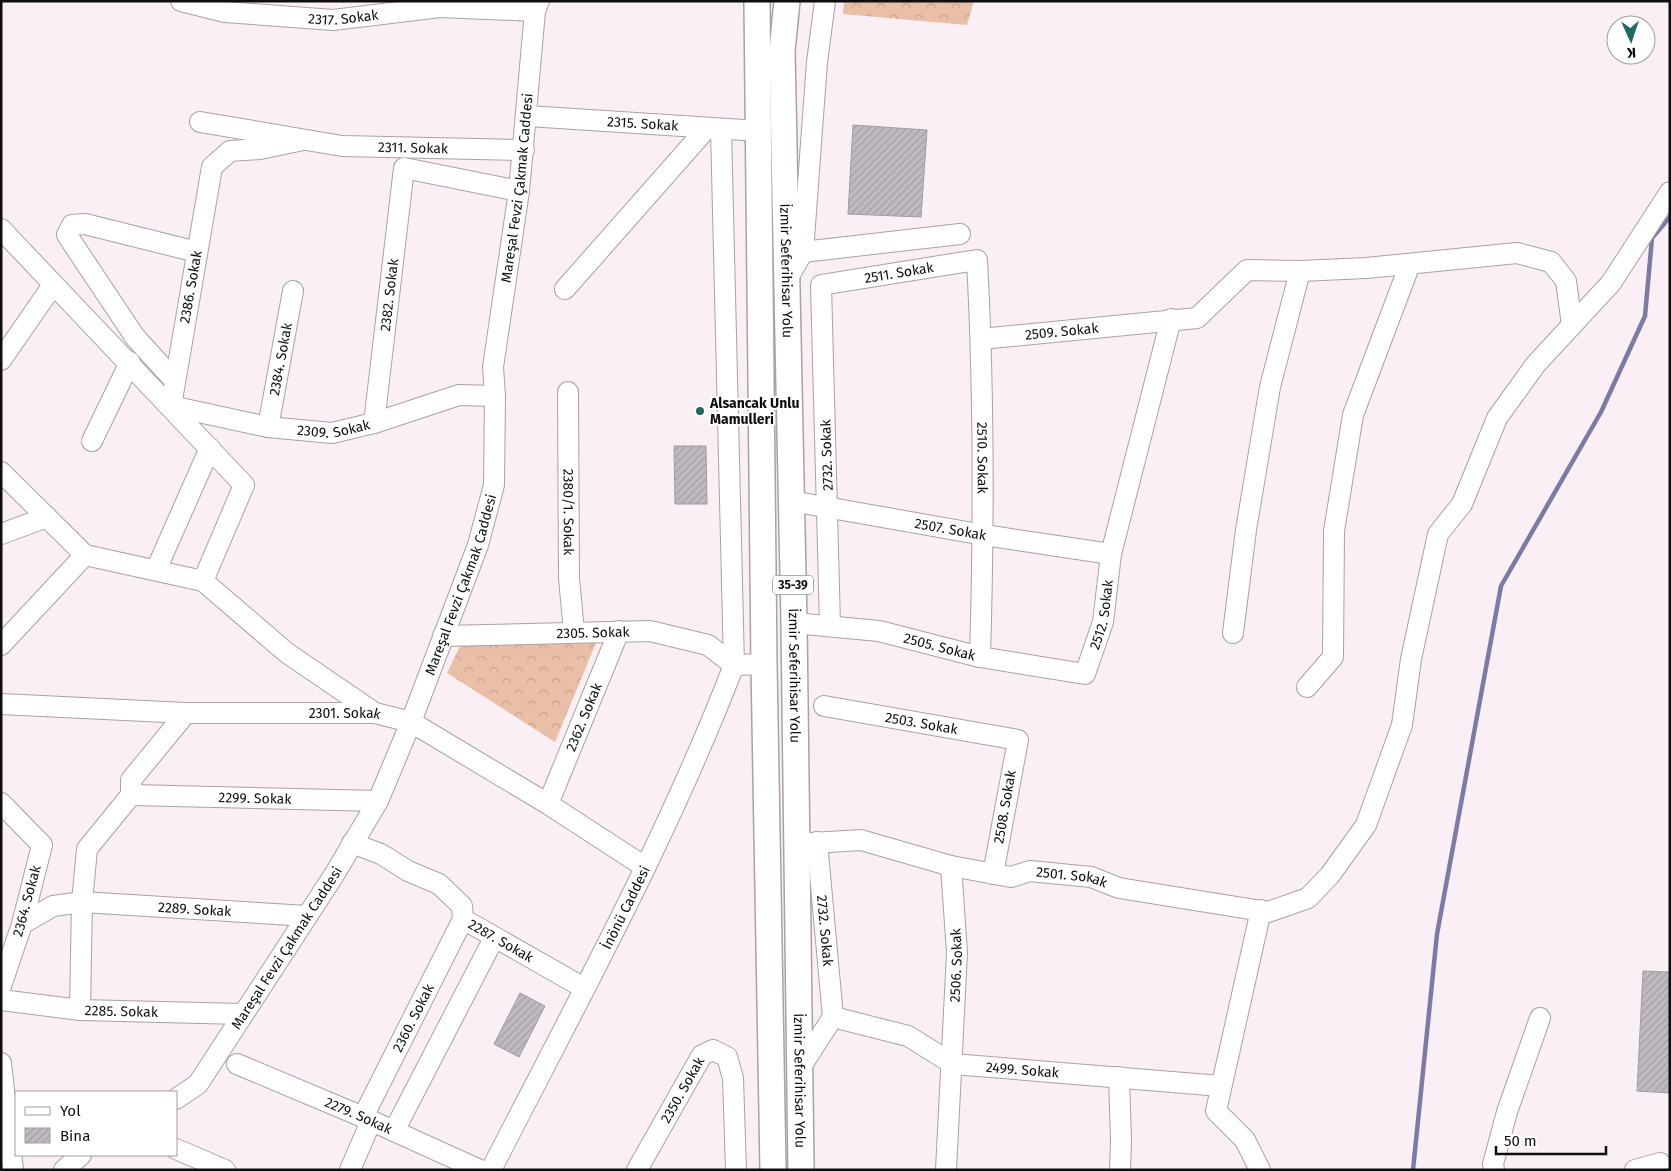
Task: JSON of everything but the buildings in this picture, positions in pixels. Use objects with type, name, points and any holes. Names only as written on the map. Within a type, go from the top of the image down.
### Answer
[{"type":"main road","name":"İzmir Seferihisar Yolu","points":[[757,1],[764,664],[772,1170]]},
{"type":"main road","name":"İzmir Seferihisar Yolu","points":[[787,1],[782,51],[791,502],[794,623],[807,843],[800,1068],[801,1170]]},
{"type":"street","name":"2317. Sokak","points":[[181,1],[225,12],[333,20],[436,4],[537,6]]},
{"type":"street","points":[[786,282],[803,252],[817,62],[826,1]]},
{"type":"street","name":"Mareşal Fevzi Çakmak Caddesi","points":[[178,1098],[198,1084],[378,801],[411,722],[478,545],[494,485],[495,396],[493,367],[524,150],[537,6]]},
{"type":"street","name":"2315. Sokak","points":[[528,116],[759,130]]},
{"type":"street","name":"2311. Sokak","points":[[200,122],[342,146],[524,150]]},
{"type":"street","points":[[565,289],[714,128]]},
{"type":"street","points":[[714,128],[734,665],[764,664]]},
{"type":"street","name":"2386. Sokak","points":[[171,406],[212,168],[230,151],[260,149],[303,140]]},
{"type":"street","name":"2311. Sokak","points":[[404,168],[519,191]]},
{"type":"street","name":"2382. Sokak","points":[[374,423],[404,168]]},
{"type":"street","name":"2501. Sokak","points":[[807,843],[862,840],[951,866],[993,874],[1011,877],[1030,871],[1091,877],[1119,888],[1268,912],[1308,898],[1330,875],[1366,825],[1402,725],[1411,659],[1438,534],[1462,504],[1497,418],[1536,364],[1611,283],[1670,192]]},
{"type":"street","points":[[175,381],[136,337],[67,235],[72,225],[85,224],[197,252]]},
{"type":"street","points":[[1,229],[53,285],[130,362],[244,485],[203,581]]},
{"type":"street","points":[[803,252],[960,234]]},
{"type":"street","name":"2509. Sokak","points":[[981,339],[1197,318],[1247,270],[1300,271],[1410,264],[1517,253],[1551,262],[1566,282],[1572,325]]},
{"type":"street","name":"2511. Sokak","points":[[821,284],[977,260]]},
{"type":"street","name":"2510. Sokak","points":[[977,260],[981,339],[984,535],[980,657]]},
{"type":"street","points":[[1307,687],[1333,656],[1334,531],[1353,415],[1410,264]]},
{"type":"street","points":[[1233,633],[1246,530],[1270,386],[1300,271]]},
{"type":"street","name":"2732. Sokak","points":[[821,284],[830,625]]},
{"type":"street","points":[[1,360],[53,285]]},
{"type":"street","name":"2384. Sokak","points":[[268,427],[293,291]]},
{"type":"street","name":"2512. Sokak","points":[[1084,674],[1102,622],[1111,554],[1171,320]]},
{"type":"street","points":[[92,441],[130,362]]},
{"type":"street","name":"2380/1. Sokak","points":[[568,392],[569,578],[574,632]]},
{"type":"street","name":"2309. Sokak","points":[[171,406],[268,427],[332,433],[374,423],[459,395],[495,396]]},
{"type":"street","points":[[156,570],[210,448]]},
{"type":"street","points":[[1,472],[85,556],[203,581],[287,653],[375,713]]},
{"type":"street","name":"2507. Sokak","points":[[791,502],[984,535],[1111,554]]},
{"type":"street","points":[[1,534],[47,517]]},
{"type":"street","points":[[1,645],[85,556]]},
{"type":"street","name":"2505. Sokak","points":[[794,623],[878,631],[980,657],[1084,674]]},
{"type":"street","name":"2362. Sokak","points":[[548,804],[619,631]]},
{"type":"street","name":"2305. Sokak","points":[[443,636],[650,631],[708,645],[734,665]]},
{"type":"street","name":"İnönü Caddesi","points":[[491,1170],[645,867],[703,746],[734,665]]},
{"type":"street","name":"2301. Sokak","points":[[1,704],[186,713],[375,713],[411,722],[548,804],[645,867]]},
{"type":"street","name":"2503. Sokak","points":[[824,706],[1018,740]]},
{"type":"street","points":[[80,1010],[82,902],[87,849],[131,795],[131,780],[186,713]]},
{"type":"street","name":"2508. Sokak","points":[[993,874],[1018,740]]},
{"type":"street","name":"2299. Sokak","points":[[131,795],[378,801]]},
{"type":"street","name":"2364. Sokak","points":[[1,803],[42,845],[22,924],[1,986]]},
{"type":"street","name":"2287. Sokak","points":[[352,843],[381,854],[408,871],[439,884],[462,906],[463,919],[584,988]]},
{"type":"street","name":"2732. Sokak","points":[[807,843],[833,1017]]},
{"type":"street","name":"2506. Sokak","points":[[946,1170],[953,1064],[957,953],[951,866]]},
{"type":"street","name":"2289. Sokak","points":[[22,924],[53,906],[82,902],[306,916]]},
{"type":"street","points":[[1260,1170],[1245,1140],[1216,1111],[1261,910]]},
{"type":"street","name":"2360. Sokak","points":[[350,1170],[367,1119],[463,919]]},
{"type":"street","points":[[394,1131],[494,938]]},
{"type":"street","name":"2285. Sokak","points":[[1,1000],[80,1010],[242,1014]]},
{"type":"street","points":[[800,1068],[833,1017]]},
{"type":"street","name":"2499. Sokak","points":[[833,1017],[908,1036],[953,1064],[1221,1086]]},
{"type":"street","points":[[1494,1170],[1493,1164],[1501,1130],[1540,1018]]},
{"type":"street","name":"2350. Sokak","points":[[638,1170],[702,1055],[713,1050],[727,1057],[733,1078],[736,1170]]},
{"type":"street","points":[[1,1063],[13,1170]]},
{"type":"street","name":"2279. Sokak","points":[[237,1064],[367,1119],[480,1170]]},
{"type":"street","points":[[1119,1077],[1122,1141],[1120,1170]]},
{"type":"street","points":[[178,1150],[225,1170]]},
{"type":"street","points":[[64,1170],[80,1156]]},
{"type":"street","points":[[1635,1170],[1660,1163]]},
{"type":"green space","points":[[844,1],[974,1],[967,25],[843,14]]},
{"type":"green space","points":[[598,638],[555,742],[447,673],[462,642]]},
{"type":"waterway","points":[[1413,1170],[1437,934],[1501,586],[1601,412],[1645,316],[1652,238],[1670,217]]},
{"type":"place","name":"Alsancak Unlu Mamulleri","points":[[700,411]]}]
